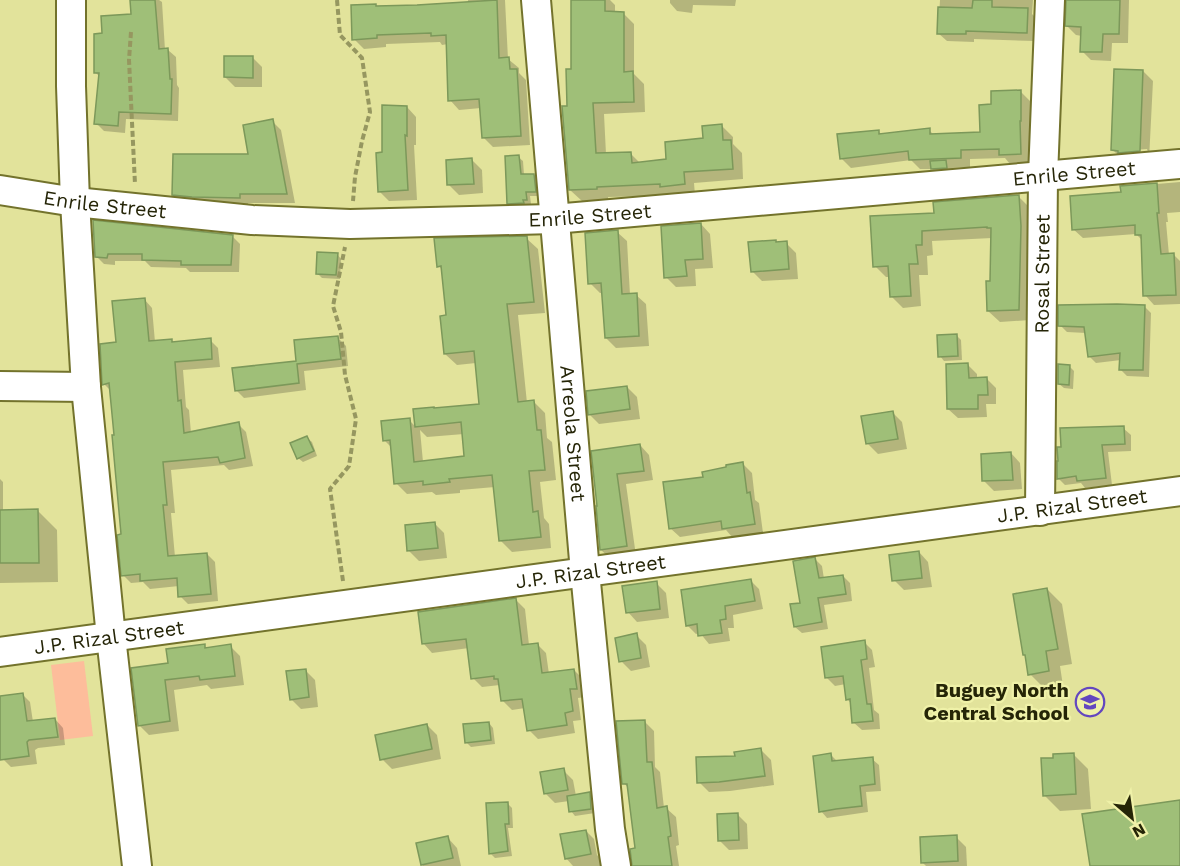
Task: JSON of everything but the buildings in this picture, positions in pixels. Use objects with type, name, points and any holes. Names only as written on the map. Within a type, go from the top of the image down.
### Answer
[{"type":"street","points":[[71,0],[75,202],[86,387],[137,866]]},
{"type":"street","name":"Arreola Street","points":[[536,0],[585,573],[610,829],[616,866]]},
{"type":"street","name":"Rosal Street","points":[[1040,511],[1043,176],[1050,0]]},
{"type":"street","name":"Enrile Street","points":[[0,190],[75,202],[252,220],[350,224],[554,219],[1180,164]]},
{"type":"street","points":[[0,386],[86,387]]},
{"type":"street","name":"J.P. Rizal Street","points":[[0,652],[1180,491]]},
{"type":"path","points":[[338,0],[340,35],[362,58],[370,112],[355,177],[350,224],[333,306],[341,332],[345,375],[356,419],[349,466],[330,489],[346,605]]},
{"type":"path","points":[[131,32],[129,60],[136,208]]},
{"type":"shaded area","points":[[84,661],[93,736],[60,740],[51,665]]},
{"type":"place","name":"Buguey North Central School","points":[[1090,702]]}]
